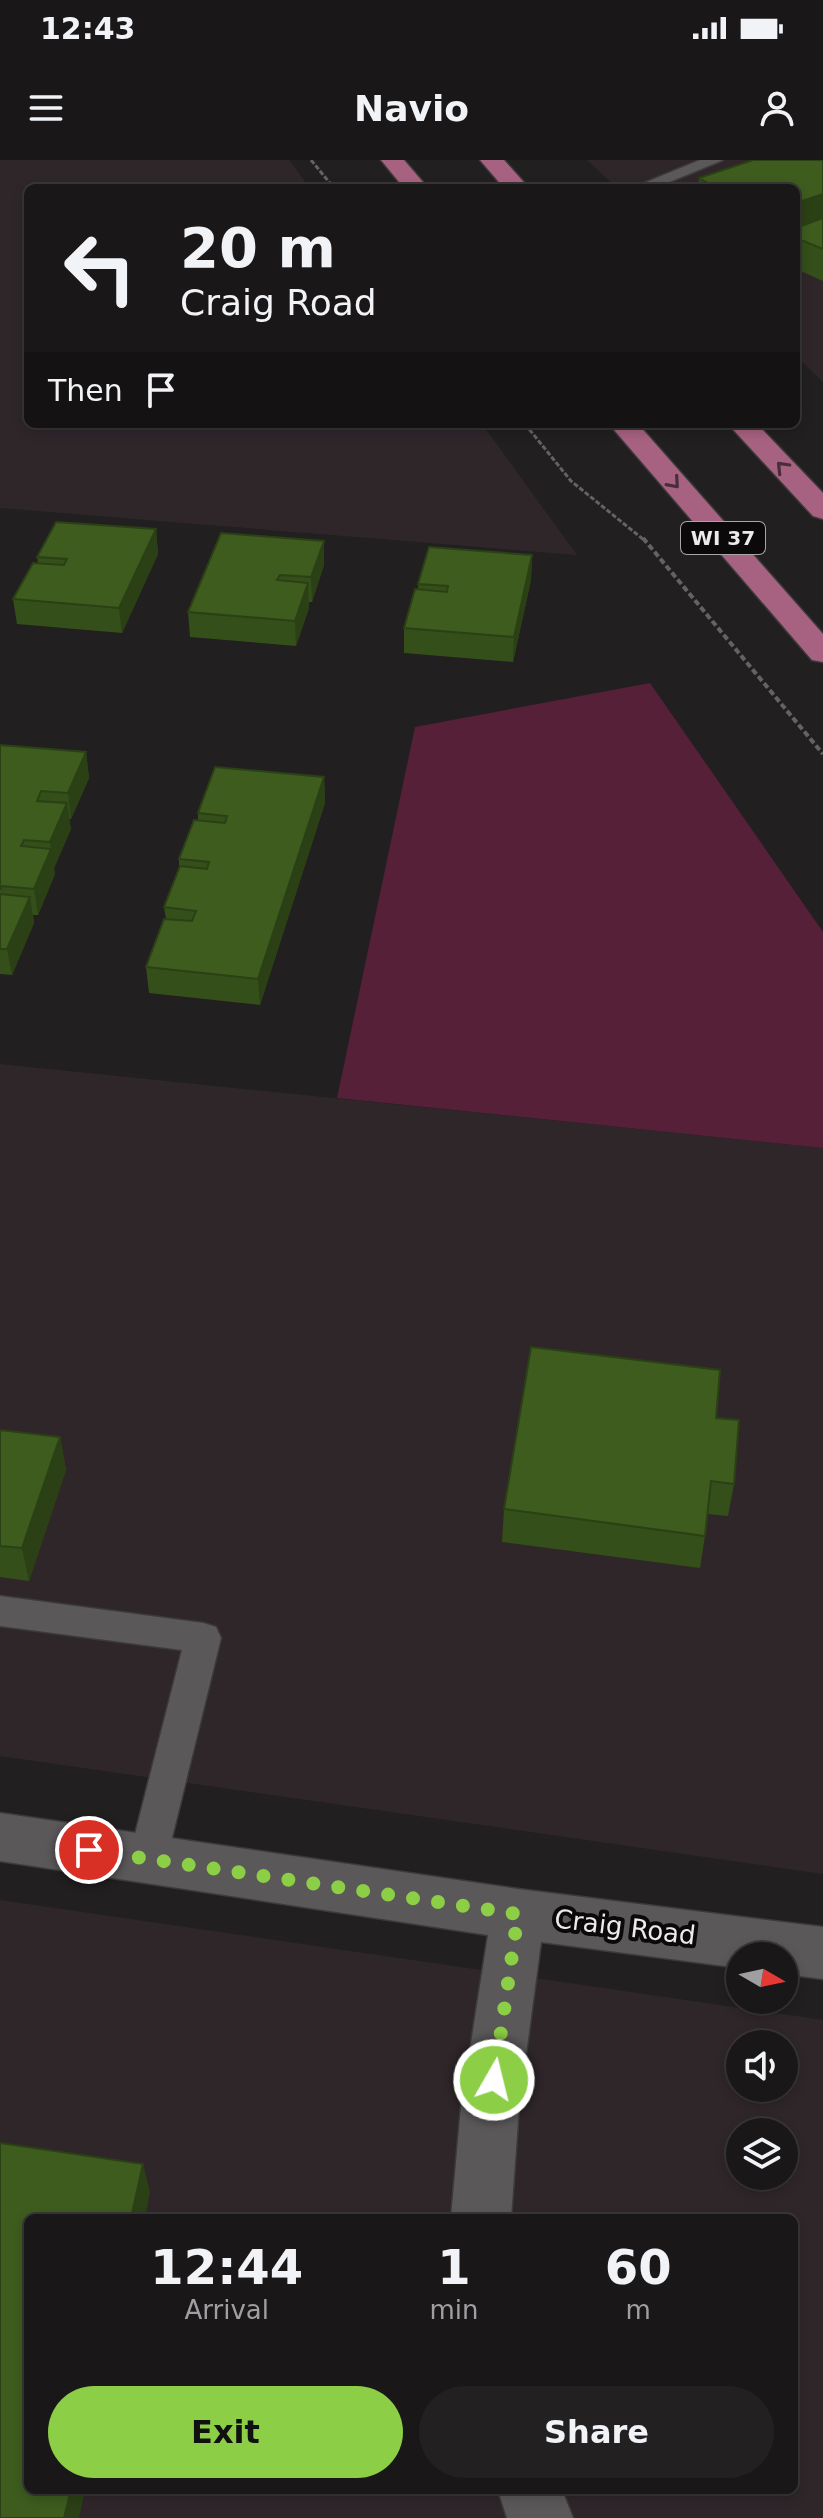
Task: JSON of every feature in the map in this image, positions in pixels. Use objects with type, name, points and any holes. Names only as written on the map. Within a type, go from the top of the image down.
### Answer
[{"type":"main road","points":[[392,160],[413,184]]},
{"type":"main road","points":[[491,160],[513,184]]},
{"type":"main road","name":"WI 37","points":[[626,428],[823,653]]},
{"type":"main road","points":[[746,428],[823,510]]},
{"type":"street","name":"Craig Road","points":[[0,1837],[518,1914],[823,1953]]},
{"type":"street","points":[[481,2214],[490,2107],[518,1914]]},
{"type":"street","points":[[531,2494],[540,2518]]},
{"type":"lane","points":[[651,184],[715,160]]},
{"type":"lane","points":[[0,1611],[203,1638],[148,1858]]},
{"type":"path","points":[[311,160],[331,184]]},
{"type":"path","points":[[528,428],[571,481],[639,534],[823,754]]},
{"type":"shaded area","points":[[0,160],[289,160],[307,184],[24,184],[24,428],[485,428],[577,555],[0,508]]},
{"type":"shaded area","points":[[587,160],[823,160],[823,382],[800,360],[800,184],[613,184]]},
{"type":"shaded area","points":[[650,683],[823,932],[823,1148],[337,1098],[415,727]]},
{"type":"shaded area","points":[[0,1064],[823,1148],[823,1874],[0,1756]]},
{"type":"shaded area","points":[[0,1900],[726,2006],[726,2014],[782,2014],[823,2020],[823,2518],[0,2518]]},
{"type":"building","points":[[753,160],[823,160],[823,194],[800,202],[800,184],[710,184],[699,178]]},
{"type":"building","points":[[823,218],[823,249],[800,240],[800,227]]},
{"type":"building","points":[[56,522],[156,529],[119,608],[13,599],[33,563],[64,565],[67,559],[37,557]]},
{"type":"building","points":[[221,533],[324,541],[311,577],[280,575],[277,580],[308,583],[295,621],[188,612]]},
{"type":"building","points":[[429,547],[532,555],[514,637],[404,628],[415,589],[447,592],[448,586],[418,584]]},
{"type":"building","points":[[0,745],[86,752],[68,793],[41,791],[37,801],[67,803],[50,842],[24,840],[21,846],[51,849],[34,889],[2,886],[0,890]]},
{"type":"building","points":[[215,767],[324,777],[258,979],[146,967],[164,919],[192,921],[196,911],[164,907],[180,866],[207,869],[209,862],[179,859],[194,820],[225,823],[227,816],[198,813]]},
{"type":"building","points":[[0,894],[30,897],[7,949],[0,949]]},
{"type":"building","points":[[531,1347],[720,1370],[716,1418],[739,1420],[734,1484],[711,1481],[705,1536],[504,1509]]},
{"type":"building","points":[[0,1430],[60,1437],[22,1548],[0,1546]]},
{"type":"building","points":[[0,2143],[143,2164],[132,2214],[24,2214],[24,2494],[70,2494],[64,2518],[0,2518]]},
{"type":"route","points":[[89,1850],[518,1914],[494,2080]]}]
